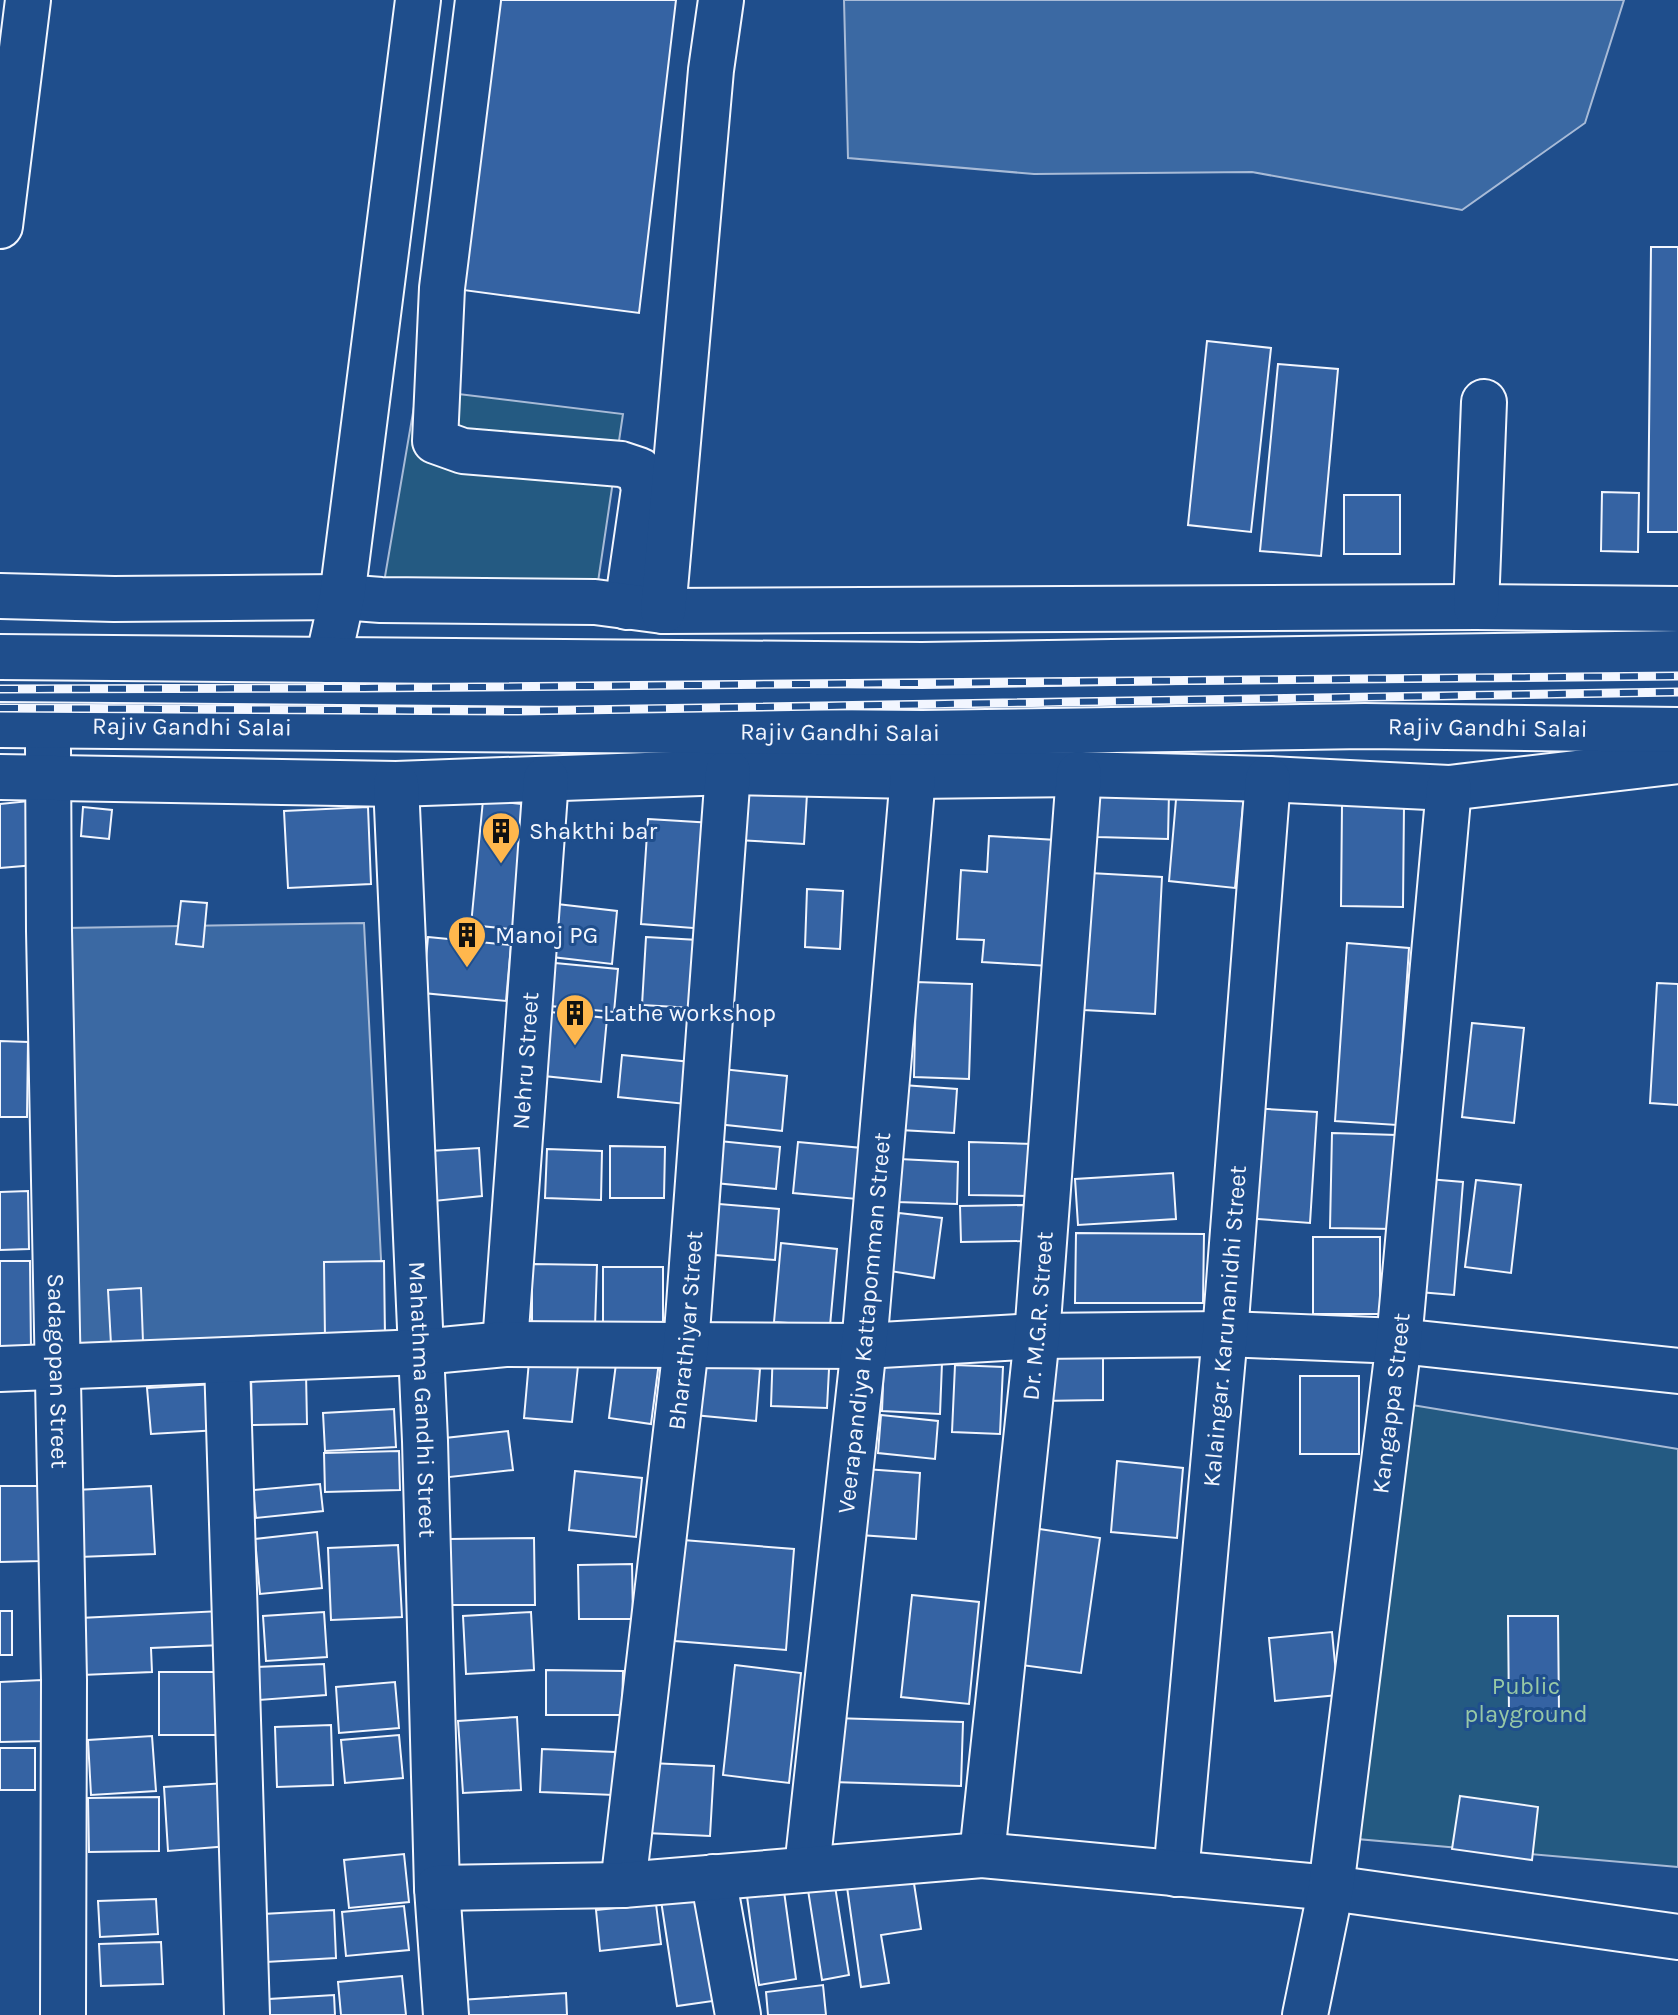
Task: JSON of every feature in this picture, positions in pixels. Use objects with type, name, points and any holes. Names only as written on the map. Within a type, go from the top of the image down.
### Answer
[{"type":"street","points":[[0,226],[28,0]]},
{"type":"street","points":[[328,660],[342,597],[418,0]]},
{"type":"street","points":[[478,0],[442,288],[435,441],[463,451],[621,464],[639,470],[644,489],[645,609]]},
{"type":"street","points":[[645,609],[721,0]]},
{"type":"street","points":[[1476,607],[1484,402]]},
{"type":"street","points":[[0,596],[114,599],[342,597],[595,602],[645,609],[1678,609]]},
{"type":"street","points":[[997,610],[998,663]]},
{"type":"street","points":[[0,657],[998,663],[1678,653]]},
{"type":"street","name":"Rajiv Gandhi Salai","points":[[0,725],[913,732],[1365,726],[1678,730]]},
{"type":"street","name":"Sadagopan Street","points":[[47,725],[64,1680],[63,2015]]},
{"type":"street","name":"Veerapandiya Kattapomman Street","points":[[807,1868],[864,1346],[913,776],[913,732]]},
{"type":"street","points":[[0,777],[396,784],[728,772],[913,776],[1079,774],[1449,788],[1678,761]]},
{"type":"street","name":"Bharathiyar Street","points":[[623,1885],[686,1346],[728,772]]},
{"type":"street","name":"Dr. M.G.R. Street","points":[[982,1855],[1037,1336],[1079,774]]},
{"type":"street","name":"Nehru Street","points":[[505,1344],[546,779]]},
{"type":"street","name":"Kalaingar. Karunanidhi Street","points":[[1176,1874],[1225,1334],[1268,779]]},
{"type":"street","name":"Mahathma Gandhi Street","points":[[396,784],[421,1352],[437,1888],[446,2015]]},
{"type":"street","name":"Kangappa Street","points":[[1305,2015],[1331,1888],[1399,1341],[1449,788]]},
{"type":"street","points":[[0,1369],[421,1352],[505,1344],[864,1346],[1037,1336],[1225,1334],[1399,1341],[1678,1371]]},
{"type":"street","points":[[227,1360],[247,2015]]},
{"type":"street","points":[[437,1888],[623,1885],[982,1855],[1331,1888],[1678,1937]]},
{"type":"street","points":[[713,1877],[738,2015]]},
{"type":"green space","points":[[417,389],[623,414],[595,602],[381,600]]},
{"type":"green space","name":"Public playground","points":[[1406,1404],[1678,1449],[1678,1867],[1357,1839]]},
{"type":"shaded area","points":[[844,0],[1624,0],[1585,123],[1462,210],[1252,172],[1034,174],[848,158]]},
{"type":"shaded area","points":[[364,923],[385,1338],[68,1345],[65,928]]},
{"type":"building","points":[[497,0],[676,0],[639,313],[463,290]]},
{"type":"building","points":[[1651,247],[1678,247],[1678,532],[1648,532]]},
{"type":"building","points":[[1207,341],[1271,348],[1251,532],[1188,525]]},
{"type":"building","points":[[1278,364],[1338,369],[1321,556],[1260,551]]},
{"type":"building","points":[[1602,492],[1639,493],[1638,552],[1601,551]]},
{"type":"building","points":[[1344,495],[1400,495],[1400,554],[1344,554]]},
{"type":"building","points":[[1177,788],[1244,794],[1235,888],[1169,881]]},
{"type":"building","points":[[740,789],[807,794],[804,844],[737,840]]},
{"type":"building","points":[[1099,790],[1169,792],[1168,839],[1097,837]]},
{"type":"building","name":"Shakthi bar","points":[[483,800],[531,805],[519,930],[471,925]]},
{"type":"building","points":[[29,801],[35,865],[0,868],[0,804]]},
{"type":"building","points":[[1342,805],[1404,805],[1403,907],[1341,906]]},
{"type":"building","points":[[83,807],[112,810],[109,839],[81,836]]},
{"type":"building","points":[[368,807],[371,884],[288,888],[284,811]]},
{"type":"building","points":[[648,819],[713,823],[706,929],[641,924]]},
{"type":"building","points":[[989,836],[1056,840],[1049,966],[982,962],[984,940],[957,939],[961,870],[987,872]]},
{"type":"building","points":[[1090,873],[1162,877],[1155,1014],[1084,1010]]},
{"type":"building","points":[[807,889],[843,891],[840,949],[805,947]]},
{"type":"building","points":[[181,901],[207,903],[203,947],[176,944]]},
{"type":"building","points":[[557,904],[617,911],[612,964],[552,957]]},
{"type":"building","name":"Manoj PG","points":[[428,937],[511,945],[506,1001],[423,993]]},
{"type":"building","points":[[646,937],[698,940],[694,1008],[642,1005]]},
{"type":"building","points":[[1347,943],[1409,948],[1397,1125],[1335,1121]]},
{"type":"building","points":[[555,963],[618,969],[614,1012],[550,1006]]},
{"type":"building","points":[[916,982],[972,984],[969,1079],[914,1077]]},
{"type":"building","points":[[1657,983],[1678,984],[1678,1105],[1650,1103]]},
{"type":"building","name":"Lathe workshop","points":[[550,1012],[607,1018],[601,1082],[544,1076]]},
{"type":"building","points":[[1472,1023],[1524,1028],[1514,1123],[1462,1117]]},
{"type":"building","points":[[0,1041],[28,1042],[27,1117],[0,1117]]},
{"type":"building","points":[[622,1055],[691,1062],[686,1104],[618,1097]]},
{"type":"building","points":[[722,1069],[787,1076],[782,1131],[717,1124]]},
{"type":"building","points":[[903,1085],[957,1089],[954,1133],[900,1130]]},
{"type":"building","points":[[1251,1108],[1317,1112],[1310,1223],[1244,1218]]},
{"type":"building","points":[[1332,1133],[1397,1135],[1396,1229],[1330,1228]]},
{"type":"building","points":[[719,1141],[780,1147],[776,1189],[715,1183]]},
{"type":"building","points":[[798,1142],[862,1148],[857,1199],[793,1193]]},
{"type":"building","points":[[969,1142],[1034,1144],[1032,1196],[969,1195]]},
{"type":"building","points":[[610,1146],[665,1147],[664,1198],[610,1198]]},
{"type":"building","points":[[479,1148],[482,1196],[434,1201],[430,1151]]},
{"type":"building","points":[[547,1149],[602,1151],[601,1200],[545,1198]]},
{"type":"building","points":[[899,1159],[958,1162],[957,1204],[897,1202]]},
{"type":"building","points":[[1173,1173],[1176,1219],[1078,1225],[1075,1179]]},
{"type":"building","points":[[1428,1179],[1463,1182],[1454,1295],[1419,1292]]},
{"type":"building","points":[[1476,1180],[1521,1185],[1511,1273],[1465,1267]]},
{"type":"building","points":[[28,1191],[29,1249],[0,1250],[0,1192]]},
{"type":"building","points":[[707,1203],[779,1209],[775,1260],[703,1254]]},
{"type":"building","points":[[1024,1205],[1025,1241],[961,1242],[960,1206]]},
{"type":"building","points":[[899,1213],[942,1218],[934,1278],[890,1271]]},
{"type":"building","points":[[1076,1233],[1204,1234],[1203,1303],[1075,1303]]},
{"type":"building","points":[[1313,1237],[1380,1237],[1380,1314],[1313,1314]]},
{"type":"building","points":[[781,1243],[837,1249],[830,1326],[774,1322]]},
{"type":"building","points":[[0,1261],[30,1261],[31,1349],[0,1349]]},
{"type":"building","points":[[384,1261],[385,1338],[325,1338],[324,1262]]},
{"type":"building","points":[[532,1264],[597,1265],[595,1327],[532,1326]]},
{"type":"building","points":[[603,1267],[663,1267],[663,1326],[603,1327]]},
{"type":"building","points":[[141,1288],[143,1342],[111,1344],[108,1290]]},
{"type":"building","points":[[773,1347],[830,1350],[827,1408],[771,1406]]},
{"type":"building","points":[[1040,1352],[1103,1353],[1103,1400],[1040,1401]]},
{"type":"building","points":[[617,1356],[659,1362],[651,1424],[609,1418]]},
{"type":"building","points":[[529,1361],[578,1366],[572,1422],[524,1418]]},
{"type":"building","points":[[884,1361],[942,1363],[940,1414],[882,1411]]},
{"type":"building","points":[[698,1362],[760,1369],[756,1421],[694,1415]]},
{"type":"building","points":[[955,1365],[1003,1367],[1000,1434],[952,1432]]},
{"type":"building","points":[[306,1372],[307,1424],[252,1425],[251,1374]]},
{"type":"building","points":[[1300,1376],[1359,1376],[1359,1454],[1300,1454]]},
{"type":"building","points":[[216,1384],[219,1430],[151,1434],[147,1388]]},
{"type":"building","points":[[394,1409],[396,1447],[325,1451],[323,1413]]},
{"type":"building","points":[[881,1415],[938,1421],[935,1459],[878,1453]]},
{"type":"building","points":[[508,1431],[513,1470],[441,1478],[436,1439]]},
{"type":"building","points":[[399,1451],[400,1490],[325,1492],[324,1453]]},
{"type":"building","points":[[1117,1461],[1183,1468],[1177,1538],[1111,1532]]},
{"type":"building","points":[[865,1469],[920,1473],[916,1539],[860,1535]]},
{"type":"building","points":[[575,1471],[642,1478],[636,1537],[569,1530]]},
{"type":"building","points":[[320,1484],[323,1511],[256,1518],[253,1490]]},
{"type":"building","points":[[0,1486],[39,1486],[41,1561],[0,1562]]},
{"type":"building","points":[[151,1486],[155,1554],[79,1557],[76,1490]]},
{"type":"building","points":[[1026,1527],[1100,1538],[1081,1673],[1007,1663]]},
{"type":"building","points":[[317,1532],[322,1588],[260,1594],[255,1539]]},
{"type":"building","points":[[534,1538],[535,1605],[450,1605],[449,1539]]},
{"type":"building","points":[[683,1540],[794,1549],[786,1650],[675,1641]]},
{"type":"building","points":[[398,1545],[402,1617],[331,1620],[328,1548]]},
{"type":"building","points":[[632,1564],[633,1619],[579,1619],[578,1565]]},
{"type":"building","points":[[912,1595],[979,1602],[969,1704],[901,1697]]},
{"type":"building","points":[[0,1611],[12,1611],[12,1655],[0,1655]]},
{"type":"building","points":[[221,1611],[223,1645],[151,1648],[152,1672],[82,1675],[80,1618]]},
{"type":"building","points":[[324,1612],[327,1657],[266,1661],[263,1616]]},
{"type":"building","points":[[531,1612],[534,1670],[466,1674],[463,1616]]},
{"type":"building","points":[[1508,1616],[1558,1616],[1559,1713],[1509,1713]]},
{"type":"building","points":[[1332,1632],[1338,1695],[1275,1701],[1269,1638]]},
{"type":"building","points":[[324,1664],[326,1695],[259,1700],[257,1667]]},
{"type":"building","points":[[735,1665],[801,1673],[789,1783],[723,1775]]},
{"type":"building","points":[[546,1670],[623,1671],[622,1715],[546,1715]]},
{"type":"building","points":[[159,1672],[225,1672],[226,1735],[159,1735]]},
{"type":"building","points":[[42,1680],[45,1741],[0,1742],[0,1682]]},
{"type":"building","points":[[395,1682],[399,1728],[339,1733],[336,1687]]},
{"type":"building","points":[[517,1717],[521,1790],[463,1793],[458,1721]]},
{"type":"building","points":[[833,1718],[963,1722],[961,1786],[832,1782]]},
{"type":"building","points":[[331,1725],[333,1785],[277,1787],[275,1727]]},
{"type":"building","points":[[399,1735],[403,1778],[345,1783],[341,1740]]},
{"type":"building","points":[[152,1736],[156,1791],[91,1795],[88,1740]]},
{"type":"building","points":[[0,1748],[35,1748],[35,1790],[0,1790]]},
{"type":"building","points":[[542,1749],[615,1752],[614,1795],[540,1792]]},
{"type":"building","points":[[650,1763],[714,1766],[710,1836],[646,1833]]},
{"type":"building","points":[[226,1783],[229,1846],[168,1851],[164,1787]]},
{"type":"building","points":[[1460,1796],[1538,1807],[1532,1860],[1452,1849]]},
{"type":"building","points":[[159,1797],[159,1851],[89,1852],[88,1798]]},
{"type":"building","points":[[404,1854],[409,1902],[349,1908],[344,1860]]},
{"type":"building","points":[[913,1877],[921,1929],[881,1935],[889,1983],[861,1987],[847,1887]]},
{"type":"building","points":[[783,1884],[796,1979],[759,1985],[746,1889]]},
{"type":"building","points":[[835,1886],[849,1975],[822,1980],[808,1890]]},
{"type":"building","points":[[705,1888],[720,2000],[677,2006],[660,1894]]},
{"type":"building","points":[[156,1899],[158,1934],[100,1937],[98,1901]]},
{"type":"building","points":[[656,1904],[661,1944],[600,1951],[596,1910]]},
{"type":"building","points":[[404,1906],[409,1950],[346,1956],[342,1912]]},
{"type":"building","points":[[334,1910],[336,1958],[266,1962],[263,1914]]},
{"type":"building","points":[[161,1942],[163,1984],[101,1986],[99,1944]]},
{"type":"building","points":[[402,1976],[406,2015],[341,2015],[338,1982]]},
{"type":"building","points":[[823,1985],[826,2015],[768,2015],[766,1992]]},
{"type":"building","points":[[566,1993],[567,2015],[461,2015],[460,2000]]},
{"type":"building","points":[[334,1995],[335,2015],[270,2015],[269,1999]]},
{"type":"railway","points":[[0,689],[1678,676]]},
{"type":"railway","points":[[0,708],[517,711],[1678,692]]},
{"type":"place","name":"Shakthi bar","points":[[501,865]]},
{"type":"place","name":"Manoj PG","points":[[467,969]]},
{"type":"place","name":"Lathe workshop","points":[[575,1047]]}]
